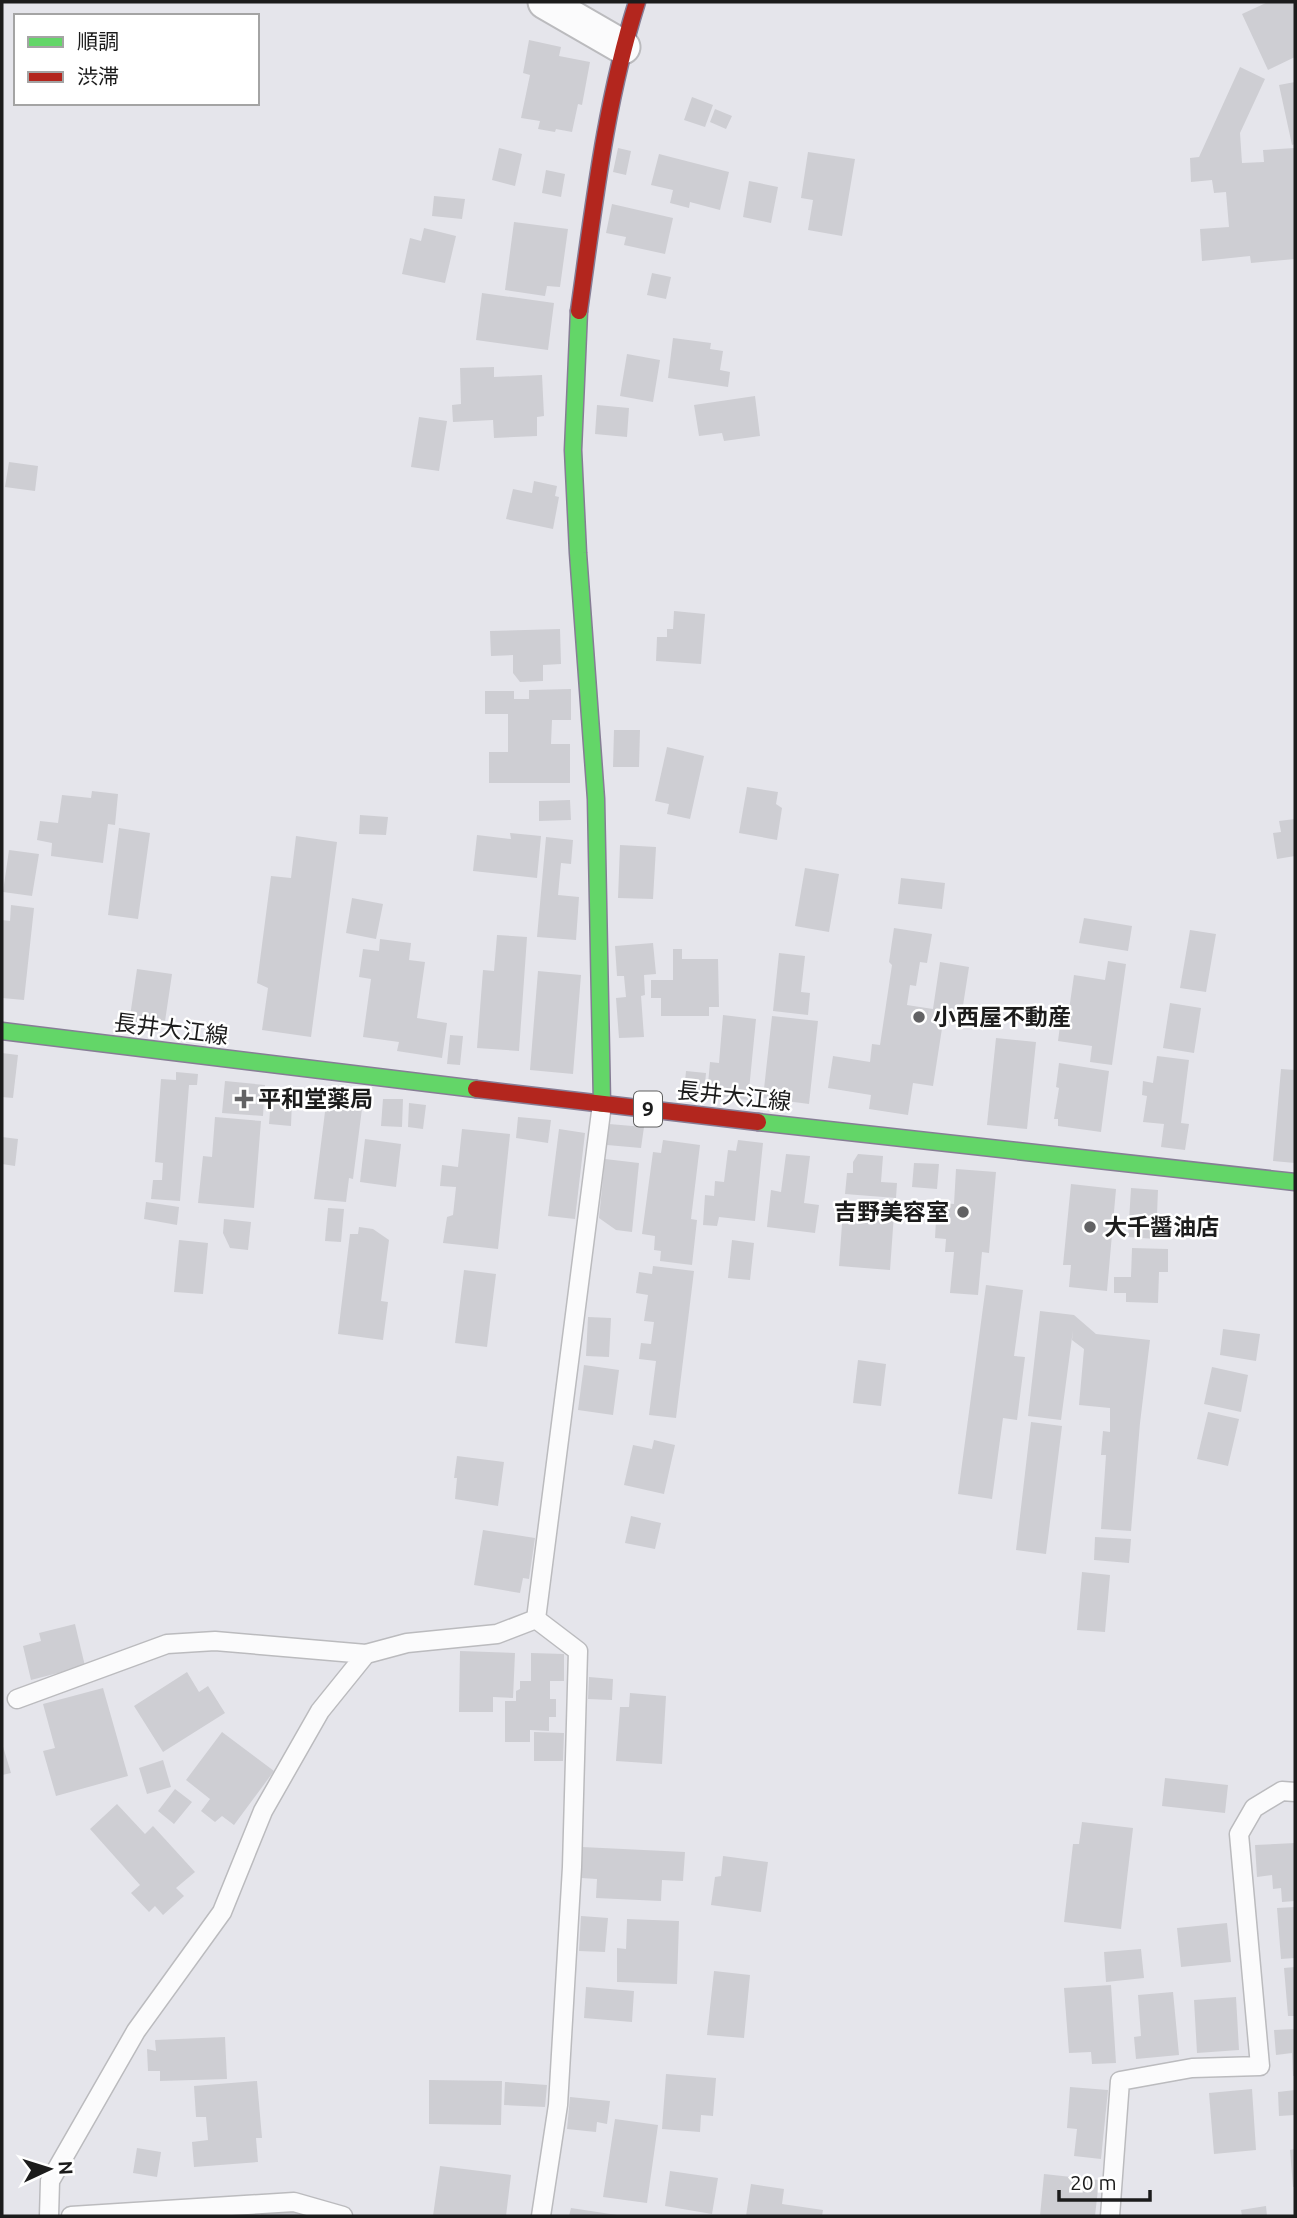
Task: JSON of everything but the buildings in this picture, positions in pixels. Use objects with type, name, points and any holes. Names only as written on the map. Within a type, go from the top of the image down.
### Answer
[{"type":"main road","points":[[602,1104],[596,799],[573,450],[579,312],[606,121],[623,47],[637,2]]},
{"type":"main road","name":"長井大江線","points":[[2,1031],[602,1104],[1295,1182]]},
{"type":"street","points":[[545,2],[623,47]]},
{"type":"lane","points":[[537,1619],[602,1104]]},
{"type":"lane","points":[[17,1699],[167,1644],[215,1641],[366,1654],[407,1643],[497,1634],[537,1619]]},
{"type":"lane","points":[[537,1619],[578,1651],[572,1867],[559,2092],[541,2216]]},
{"type":"lane","points":[[49,2216],[50,2181],[135,2031],[222,1912],[263,1811],[320,1711],[366,1654]]},
{"type":"lane","points":[[1110,2216],[1120,2081],[1192,2068],[1260,2066],[1239,1834],[1254,1808],[1282,1791],[1295,1792]]},
{"type":"lane","points":[[71,2216],[295,2202],[343,2216]]},
{"type":"traffic: fast","points":[[579,311],[573,450],[596,799],[602,1104]]},
{"type":"traffic: fast","points":[[2,1031],[476,1089]]},
{"type":"traffic: fast","points":[[758,1122],[1295,1182]]},
{"type":"traffic: jam","points":[[579,311],[609,117],[637,2]]},
{"type":"traffic: jam","points":[[476,1089],[758,1122]]},
{"type":"place","name":"小西屋不動産","points":[[919,1017]]},
{"type":"place","name":"平和堂薬局","points":[[244,1099]]},
{"type":"place","name":"吉野美容室","points":[[963,1212]]},
{"type":"place","name":"大千醤油店","points":[[1090,1227]]}]
